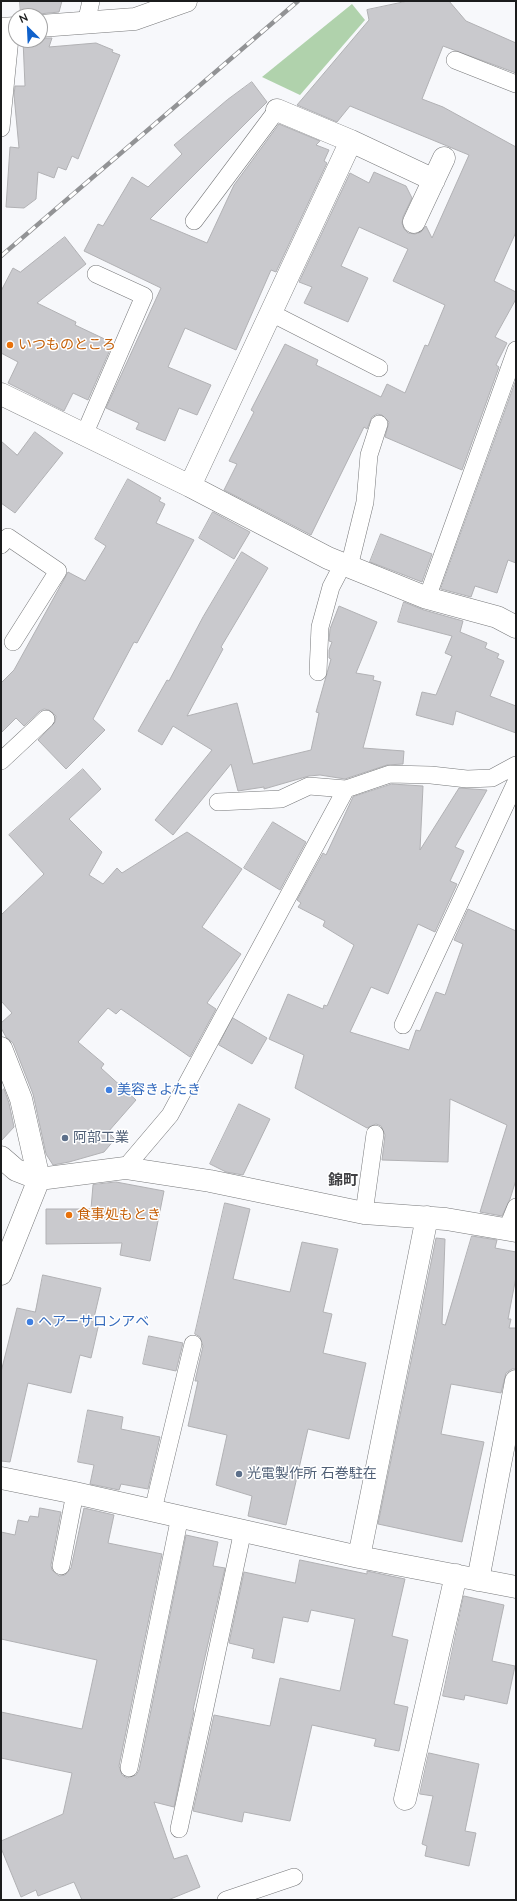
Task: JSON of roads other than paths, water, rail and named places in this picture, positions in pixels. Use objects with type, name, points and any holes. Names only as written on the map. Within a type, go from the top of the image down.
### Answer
[{"type":"street","points":[[48,25],[135,20],[186,1]]},
{"type":"street","points":[[277,110],[351,141],[434,180]]},
{"type":"street","points":[[190,486],[351,141]]},
{"type":"street","points":[[414,222],[444,158]]},
{"type":"street","points":[[1,394],[190,486],[328,558],[428,598],[498,617],[516,627]]},
{"type":"street","points":[[1,1048],[21,1099],[39,1179],[1,1274]]},
{"type":"street","points":[[1,1157],[16,1170],[39,1179],[125,1168],[210,1181],[364,1212],[427,1217],[512,1230]]},
{"type":"street","points":[[359,1557],[427,1217]]},
{"type":"street","points":[[478,1580],[516,1381]]},
{"type":"street","points":[[1,1478],[244,1530],[359,1557],[516,1587]]},
{"type":"street","points":[[405,1799],[456,1575]]},
{"type":"lane","points":[[86,23],[91,1]]},
{"type":"lane","points":[[1,128],[8,48]]},
{"type":"lane","points":[[455,60],[516,84]]},
{"type":"lane","points":[[194,221],[277,110]]},
{"type":"lane","points":[[84,435],[144,296],[96,274]]},
{"type":"lane","points":[[271,313],[379,368]]},
{"type":"lane","points":[[428,598],[516,350]]},
{"type":"lane","points":[[318,672],[320,627],[331,587],[346,566],[365,502],[369,455],[380,424]]},
{"type":"lane","points":[[1,545],[8,537],[58,571],[13,642]]},
{"type":"lane","points":[[1,761],[46,719]]},
{"type":"lane","points":[[218,802],[281,799],[309,786],[346,789],[390,774],[431,775],[467,779],[492,778],[516,765]]},
{"type":"lane","points":[[403,1025],[516,782]]},
{"type":"lane","points":[[125,1168],[170,1115],[346,789]]},
{"type":"lane","points":[[364,1212],[375,1134]]},
{"type":"lane","points":[[512,1230],[516,1207]]},
{"type":"lane","points":[[153,1510],[193,1344]]},
{"type":"lane","points":[[61,1566],[75,1493]]},
{"type":"lane","points":[[128,1768],[180,1516]]},
{"type":"lane","points":[[179,1830],[244,1530]]},
{"type":"lane","points":[[226,1900],[294,1877]]},
{"type":"railway","points":[[1,256],[298,1]]},
{"type":"place","name":"いつものところ","points":[[10,345]]},
{"type":"place","name":"美容きよたき","points":[[109,1090]]},
{"type":"place","name":"阿部工業","points":[[65,1138]]},
{"type":"place","name":"食事処もとき","points":[[69,1215]]},
{"type":"place","name":"ヘアーサロンアベ","points":[[30,1322]]},
{"type":"place","name":"光電製作所 石巻駐在","points":[[239,1474]]},
{"type":"district","name":"錦町","points":[[343,1180]]}]
